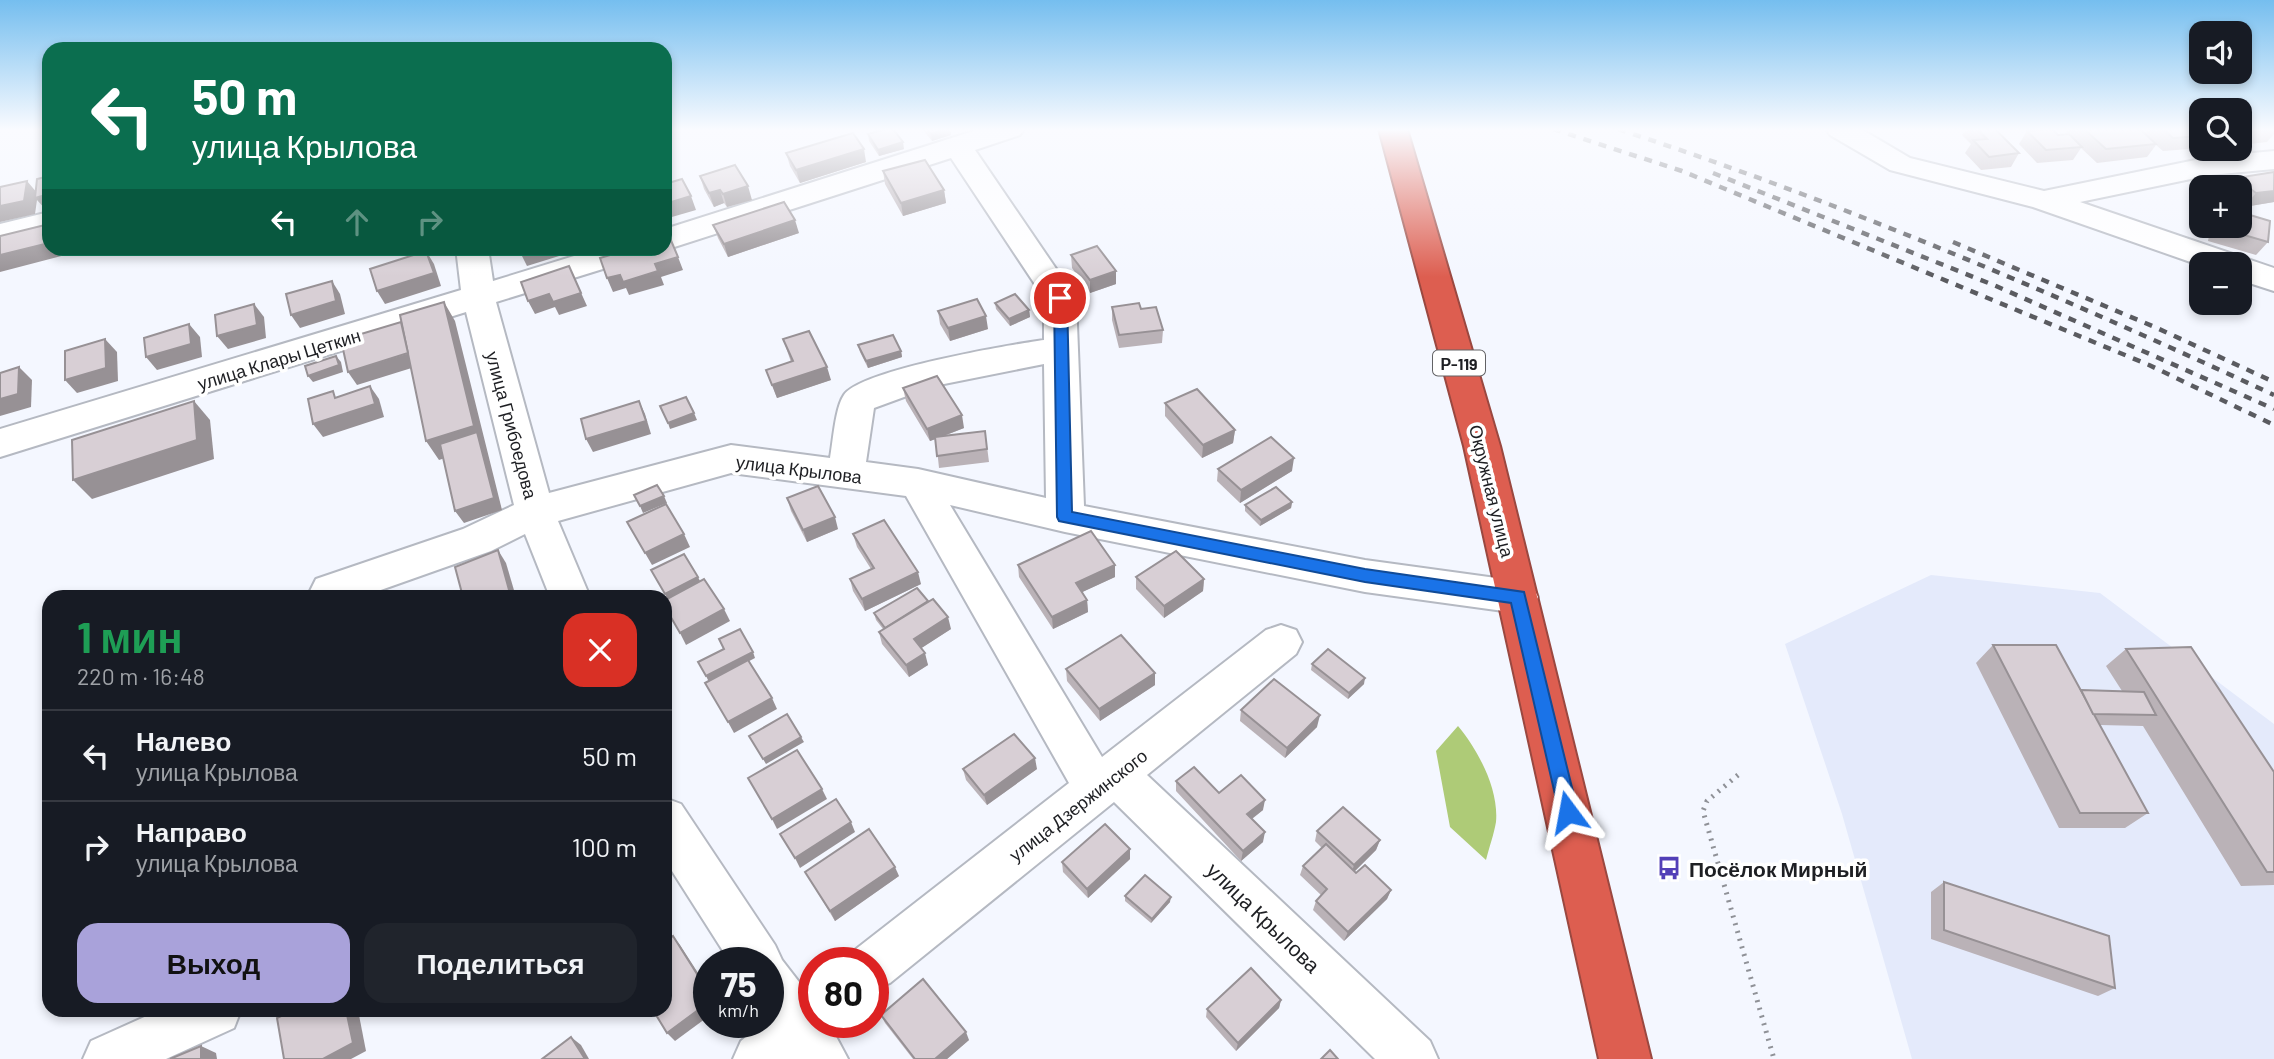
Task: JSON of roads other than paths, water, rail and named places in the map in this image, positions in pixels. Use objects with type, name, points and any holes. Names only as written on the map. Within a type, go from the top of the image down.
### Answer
[{"type":"highway","name":"Окружная улица","points":[[1407,178],[1482,446],[1625,1059]]},
{"type":"street","points":[[672,238],[860,178]]},
{"type":"street","points":[[980,178],[1060,298],[1065,517]]},
{"type":"street","points":[[1957,178],[2043,200],[2193,252]]},
{"type":"street","points":[[2043,200],[2149,178]]},
{"type":"street","points":[[0,234],[42,224]]},
{"type":"street","name":"улица Грибоедова","points":[[473,256],[479,299],[535,512],[567,590]]},
{"type":"street","name":"улица Клары Цеткин","points":[[0,443],[479,299],[612,256]]},
{"type":"street","points":[[2252,272],[2274,280]]},
{"type":"street","points":[[845,474],[858,401],[894,383],[945,369],[1061,349]]},
{"type":"street","name":"улица Крылова","points":[[333,590],[477,540],[535,512],[732,459],[918,483],[1065,517],[1365,576],[1518,597]]},
{"type":"street","name":"улица Крылова","points":[[918,483],[1107,782],[1412,1059]]},
{"type":"street","name":"улица Дзержинского","points":[[889,953],[1281,642]]},
{"type":"street","points":[[672,830],[748,947]]},
{"type":"street","points":[[784,999],[798,1017]]},
{"type":"street","points":[[108,1059],[201,1017]]},
{"type":"street","points":[[759,1059],[801,1038]]},
{"type":"railway","points":[[1700,178],[2149,365],[2274,425]]},
{"type":"railway","points":[[1727,178],[1996,286],[2274,409]]},
{"type":"railway","points":[[1758,178],[1868,219],[2031,286],[2274,395]]},
{"type":"railway","points":[[1953,242],[2157,328],[2274,382]]},
{"type":"place","name":"Посёлок Мирный","points":[[1669,868]]}]
